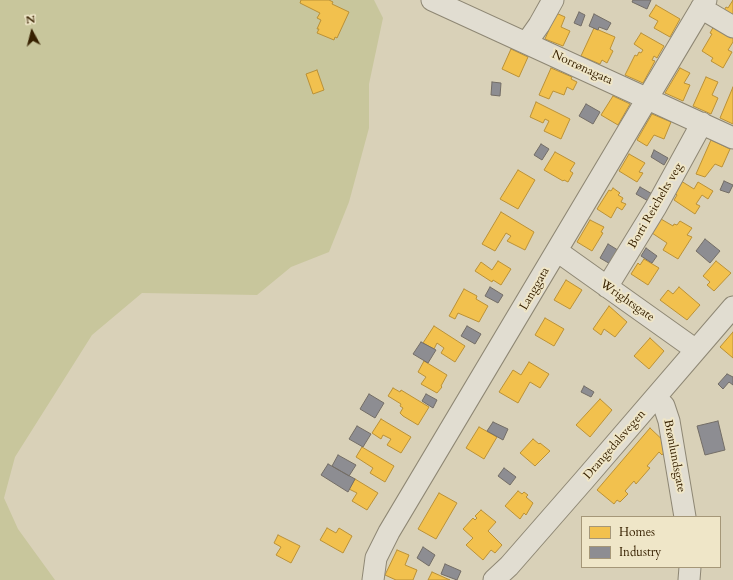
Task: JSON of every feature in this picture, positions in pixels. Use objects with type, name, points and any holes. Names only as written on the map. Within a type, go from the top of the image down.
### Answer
[{"type":"street","name":"Norrønagata","points":[[432,0],[495,30],[527,42],[733,138]]},
{"type":"street","points":[[527,42],[539,25],[552,0]]},
{"type":"street","points":[[703,4],[733,27]]},
{"type":"street","name":"Langgata","points":[[373,580],[376,558],[389,532],[703,4]]},
{"type":"street","name":"Borti Reichelts veg","points":[[607,287],[660,201],[702,123]]},
{"type":"street","name":"Wrightsgate","points":[[557,251],[696,350]]},
{"type":"street","name":"Drangedalsvegen","points":[[494,580],[656,398],[733,307]]},
{"type":"street","name":"Brønlundsgate","points":[[656,398],[664,406],[669,421],[685,516]]},
{"type":"street","points":[[689,580],[690,568]]},
{"type":"shaded area","points":[[0,0],[374,0],[383,18],[369,84],[369,128],[349,202],[329,252],[291,267],[257,295],[142,293],[92,335],[15,457],[4,498],[18,529],[55,580],[0,580]]},
{"type":"building: Homes","points":[[301,0],[329,0],[333,2],[332,4],[349,12],[337,38],[335,37],[334,40],[317,33],[321,20],[317,18],[320,13],[300,3]]},
{"type":"building: Homes","points":[[733,0],[733,20],[722,14]]},
{"type":"building: Homes","points":[[656,5],[680,19],[670,37],[654,28],[658,21],[649,16]]},
{"type":"building: Homes","points":[[556,13],[565,17],[561,27],[570,31],[563,46],[545,39]]},
{"type":"building: Homes","points":[[715,24],[733,35],[733,42],[728,50],[732,52],[723,68],[711,61],[713,58],[702,51],[712,34],[710,33]]},
{"type":"building: Homes","points":[[594,28],[615,37],[610,49],[613,51],[607,63],[602,60],[600,64],[581,56]]},
{"type":"building: Homes","points":[[641,33],[664,46],[657,58],[654,56],[652,60],[655,61],[643,83],[625,75],[635,55],[637,56],[639,52],[641,53],[643,50],[634,44]]},
{"type":"building: Homes","points":[[511,49],[528,57],[519,77],[502,69]]},
{"type":"building: Homes","points":[[551,68],[572,77],[571,79],[577,82],[573,90],[567,87],[564,95],[553,91],[549,99],[539,95]]},
{"type":"building: Homes","points":[[680,68],[690,73],[684,83],[690,85],[683,101],[665,93]]},
{"type":"building: Homes","points":[[317,70],[324,90],[313,94],[306,74]]},
{"type":"building: Homes","points":[[706,77],[718,82],[712,95],[718,98],[711,114],[693,106]]},
{"type":"building: Homes","points":[[733,87],[733,124],[720,118]]},
{"type":"building: Homes","points":[[613,96],[630,104],[618,125],[601,115]]},
{"type":"building: Homes","points":[[536,102],[570,119],[561,139],[544,131],[549,121],[545,119],[543,123],[530,117]]},
{"type":"building: Homes","points":[[652,114],[671,122],[664,139],[654,135],[647,146],[637,140]]},
{"type":"building: Homes","points":[[711,140],[730,149],[722,167],[715,164],[705,177],[696,174]]},
{"type":"building: Homes","points":[[555,152],[575,163],[570,171],[573,173],[568,182],[563,181],[544,170]]},
{"type":"building: Homes","points":[[629,154],[645,163],[639,172],[643,173],[637,182],[619,171]]},
{"type":"building: Homes","points":[[518,170],[535,180],[518,209],[500,199]]},
{"type":"building: Homes","points":[[681,181],[694,189],[698,182],[713,191],[708,199],[702,195],[696,204],[700,206],[695,214],[674,200],[677,195],[674,192]]},
{"type":"building: Homes","points":[[613,188],[620,193],[618,195],[623,198],[621,202],[626,204],[622,210],[617,207],[611,218],[597,209],[609,190],[611,191]]},
{"type":"building: Homes","points":[[501,212],[534,232],[525,250],[507,241],[511,236],[506,233],[495,251],[482,244]]},
{"type":"building: Homes","points":[[661,219],[673,226],[674,224],[677,225],[680,221],[692,228],[687,235],[692,237],[678,259],[663,250],[667,243],[652,233]]},
{"type":"building: Homes","points":[[590,220],[604,227],[601,232],[603,233],[592,251],[577,242]]},
{"type":"building: Homes","points":[[644,259],[659,268],[648,285],[631,274],[638,263],[640,265]]},
{"type":"building: Homes","points":[[498,261],[511,269],[501,285],[493,280],[492,282],[475,271],[481,262],[492,270]]},
{"type":"building: Homes","points":[[716,261],[731,273],[714,291],[707,285],[710,282],[703,276]]},
{"type":"building: Homes","points":[[566,280],[582,290],[570,309],[554,300]]},
{"type":"building: Homes","points":[[679,287],[700,305],[687,320],[660,300],[668,290],[673,294]]},
{"type":"building: Homes","points":[[464,289],[477,296],[476,299],[488,306],[479,322],[458,313],[455,319],[449,316]]},
{"type":"building: Homes","points":[[609,306],[627,322],[615,337],[604,329],[601,335],[593,329]]},
{"type":"building: Homes","points":[[545,318],[564,329],[554,346],[535,335]]},
{"type":"building: Homes","points":[[434,326],[465,346],[455,362],[441,353],[444,348],[437,343],[434,349],[423,343]]},
{"type":"building: Homes","points":[[733,332],[733,358],[720,347]]},
{"type":"building: Homes","points":[[650,338],[664,351],[649,369],[634,356]]},
{"type":"building: Homes","points":[[424,361],[447,375],[441,386],[442,387],[437,393],[421,384],[426,377],[418,372]]},
{"type":"building: Homes","points":[[529,362],[549,374],[540,388],[530,382],[518,403],[499,392],[513,370],[521,375]]},
{"type":"building: Homes","points":[[393,388],[400,392],[401,390],[429,407],[418,425],[403,416],[400,413],[403,408],[400,406],[401,404],[388,396]]},
{"type":"building: Homes","points":[[600,399],[612,410],[590,437],[576,425]]},
{"type":"building: Homes","points":[[381,419],[411,437],[401,453],[387,445],[391,439],[383,435],[381,439],[372,433]]},
{"type":"building: Homes","points":[[479,427],[497,437],[484,459],[466,448]]},
{"type":"building: Homes","points":[[650,428],[669,446],[662,455],[659,452],[647,466],[650,468],[636,484],[634,481],[625,491],[628,494],[620,502],[617,500],[614,504],[597,490]]},
{"type":"building: Homes","points":[[533,439],[550,451],[535,466],[520,453]]},
{"type":"building: Homes","points":[[362,447],[394,466],[385,482],[370,473],[373,468],[356,457]]},
{"type":"building: Homes","points":[[355,479],[378,493],[367,510],[352,501],[357,493],[349,489]]},
{"type":"building: Homes","points":[[518,491],[522,494],[524,492],[528,495],[526,497],[533,503],[526,515],[524,513],[520,519],[505,506]]},
{"type":"building: Homes","points":[[439,493],[457,503],[436,539],[418,529]]},
{"type":"building: Homes","points":[[481,510],[496,522],[488,531],[502,545],[495,553],[491,550],[483,560],[466,545],[473,538],[463,529],[473,518],[475,520],[477,518],[475,516]]},
{"type":"building: Homes","points":[[327,528],[336,533],[339,528],[352,536],[343,553],[320,540]]},
{"type":"building: Homes","points":[[278,535],[300,546],[291,563],[276,555],[281,547],[274,543]]},
{"type":"building: Homes","points":[[397,550],[409,555],[405,565],[417,570],[413,580],[396,580],[385,575]]},
{"type":"building: Homes","points":[[432,572],[450,580],[428,580]]},
{"type":"building: Industry","points":[[633,0],[651,0],[647,9],[632,2]]},
{"type":"building: Industry","points":[[579,12],[585,15],[581,26],[574,23]]},
{"type":"building: Industry","points":[[594,14],[611,23],[607,30],[599,27],[598,30],[589,26]]},
{"type":"building: Industry","points":[[492,82],[501,83],[500,96],[491,95]]},
{"type":"building: Industry","points":[[586,104],[600,112],[593,124],[579,116]]},
{"type":"building: Industry","points":[[541,144],[549,149],[542,160],[534,155]]},
{"type":"building: Industry","points":[[654,150],[668,158],[664,165],[651,157]]},
{"type":"building: Industry","points":[[724,181],[733,185],[729,193],[720,190]]},
{"type":"building: Industry","points":[[640,187],[654,195],[650,202],[636,194]]},
{"type":"building: Industry","points":[[705,239],[720,251],[710,263],[696,251]]},
{"type":"building: Industry","points":[[608,244],[621,252],[612,265],[600,258]]},
{"type":"building: Industry","points":[[646,248],[657,256],[652,263],[641,256]]},
{"type":"building: Industry","points":[[490,287],[503,295],[498,303],[485,296]]},
{"type":"building: Industry","points":[[467,326],[481,334],[475,344],[461,336]]},
{"type":"building: Industry","points":[[421,342],[436,350],[428,363],[413,354]]},
{"type":"building: Industry","points":[[727,374],[733,377],[733,385],[729,382],[723,389],[718,384]]},
{"type":"building: Industry","points":[[584,386],[594,392],[591,397],[581,392]]},
{"type":"building: Industry","points":[[369,394],[384,403],[375,418],[360,409]]},
{"type":"building: Industry","points":[[426,394],[437,400],[433,408],[422,401]]},
{"type":"building: Industry","points":[[718,421],[725,450],[705,455],[697,426]]},
{"type":"building: Industry","points":[[493,422],[508,429],[503,440],[487,431]]},
{"type":"building: Industry","points":[[357,426],[371,434],[363,447],[349,439]]},
{"type":"building: Industry","points":[[338,455],[356,465],[349,476],[332,466]]},
{"type":"building: Industry","points":[[328,464],[355,479],[348,492],[321,475]]},
{"type":"building: Industry","points":[[504,468],[516,477],[510,485],[498,476]]},
{"type":"building: Industry","points":[[423,547],[435,555],[429,566],[417,558]]},
{"type":"building: Industry","points":[[445,564],[461,571],[457,580],[441,574]]}]
